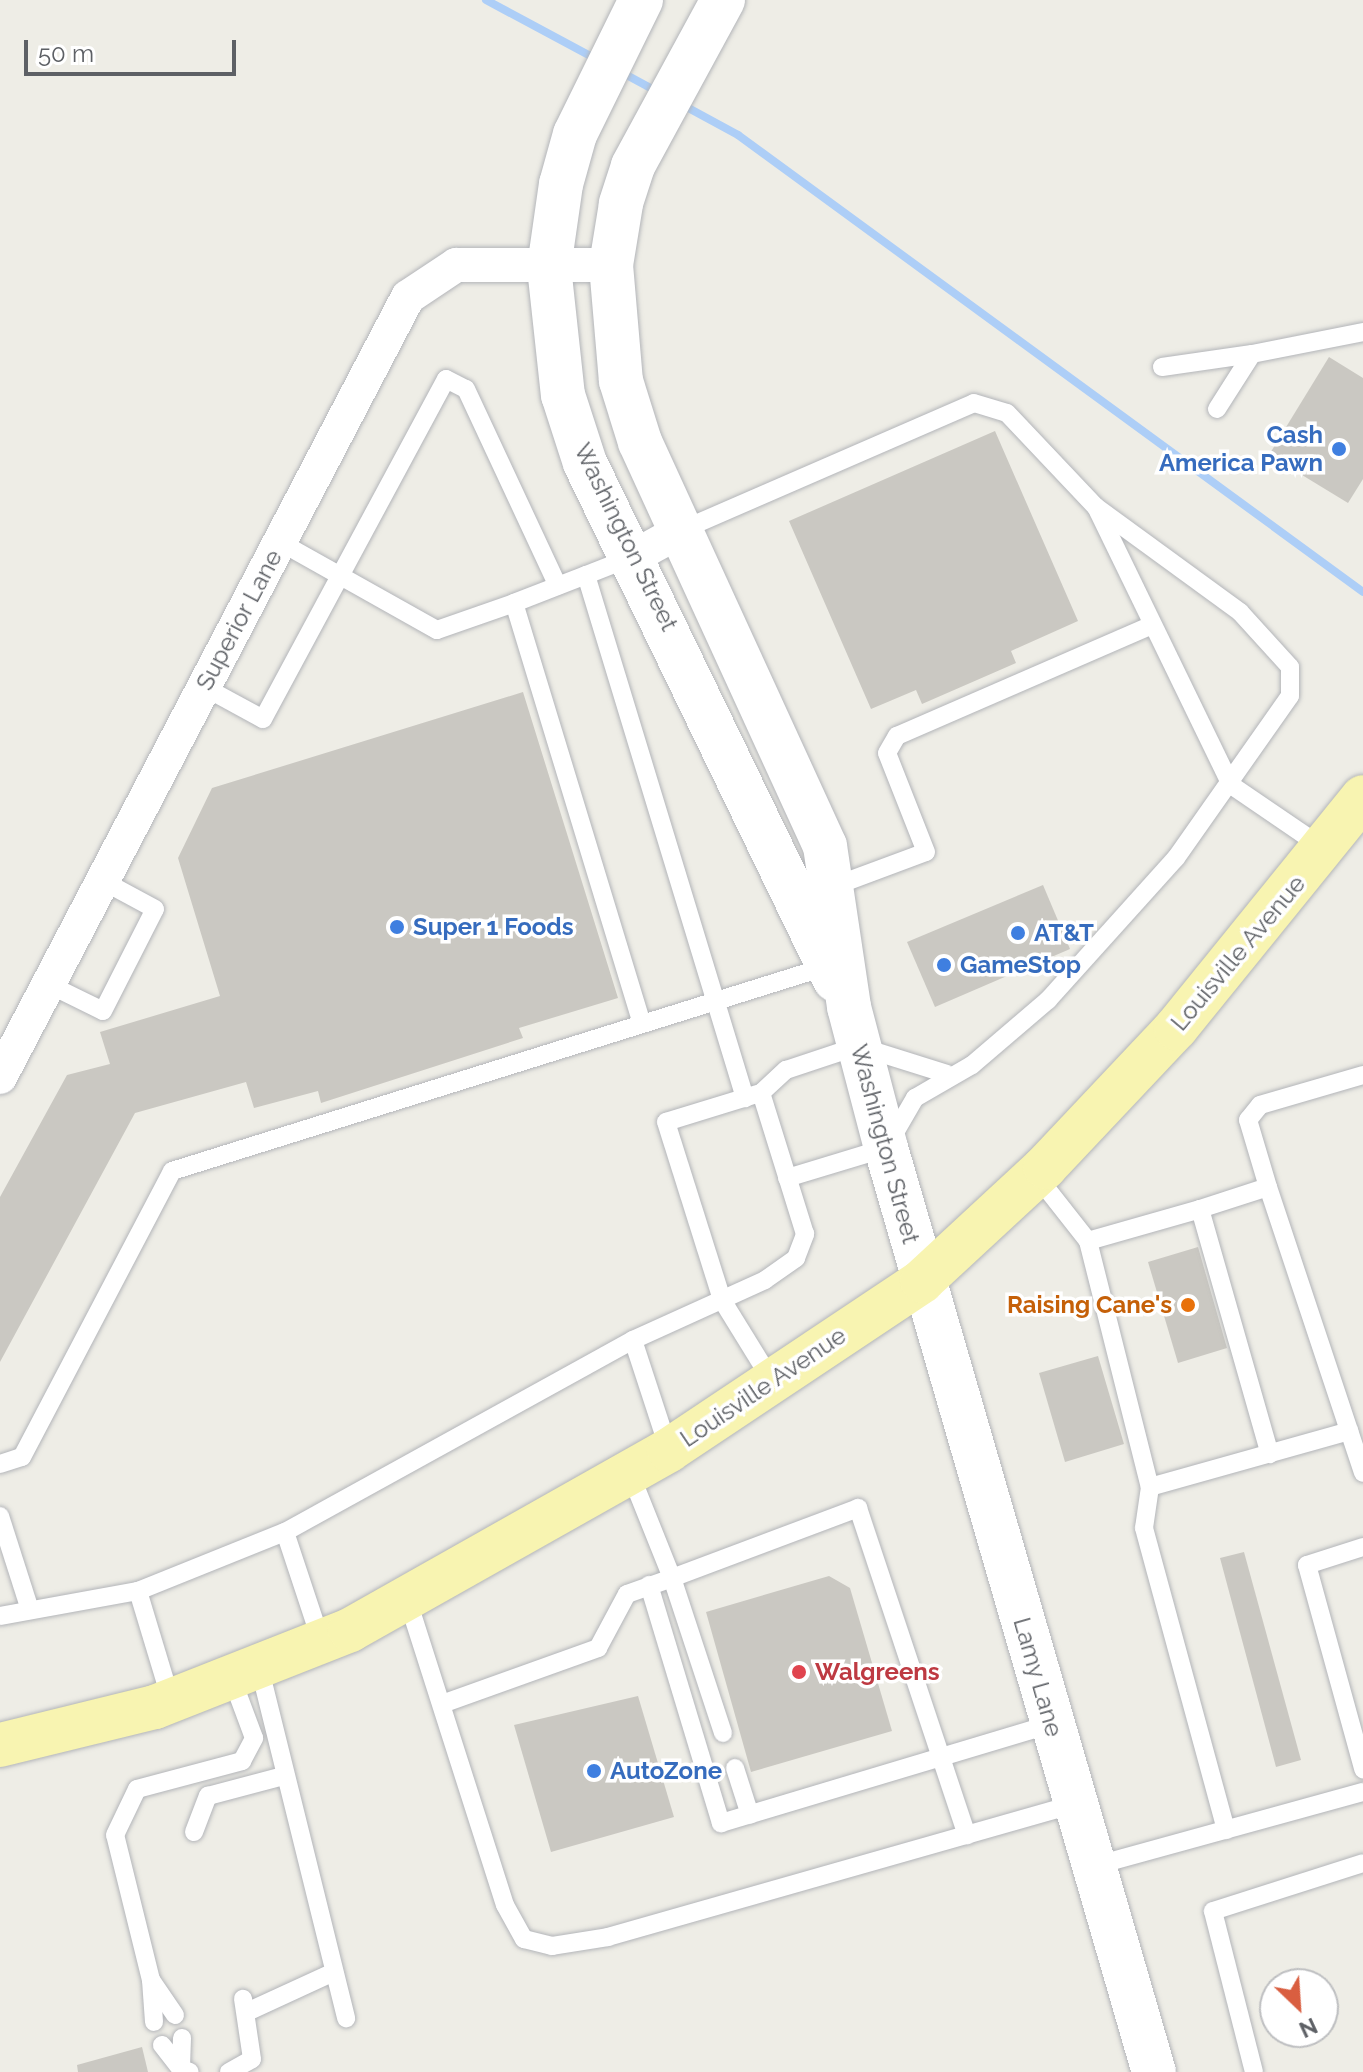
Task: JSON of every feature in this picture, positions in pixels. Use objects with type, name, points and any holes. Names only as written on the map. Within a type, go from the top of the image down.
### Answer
[{"type":"main road","name":"Louisville Avenue","points":[[0,1745],[171,1700],[321,1641],[407,1598],[669,1450],[922,1281],[1036,1175],[1176,1028],[1359,811]]},
{"type":"street","name":"Washington Street","points":[[723,0],[649,134],[629,179],[611,265],[621,381],[682,530],[825,846],[854,1026],[922,1281]]},
{"type":"street","name":"Washington Street","points":[[630,9],[592,96],[561,184],[549,267],[563,395],[585,463],[635,556],[854,1026]]},
{"type":"street","name":"Superior Lane","points":[[0,1077],[408,297],[456,265],[611,265]]},
{"type":"street","points":[[635,556],[682,530]]},
{"type":"street","name":"Lamy Lane","points":[[922,1281],[1154,2072]]},
{"type":"lane","points":[[1162,367],[1252,354],[1363,332]]},
{"type":"lane","points":[[1217,409],[1252,354]]},
{"type":"lane","points":[[204,687],[263,719],[446,379],[466,389],[558,586]]},
{"type":"lane","points":[[682,530],[974,403],[1007,413],[1096,507],[1240,612],[1290,667],[1290,696],[1231,785],[1048,1000],[972,1065],[947,1074],[915,1098],[886,1148],[787,1178]]},
{"type":"lane","points":[[1096,507],[1231,785],[1326,849]]},
{"type":"lane","points":[[280,542],[437,630],[635,556]]},
{"type":"lane","points":[[0,1616],[29,1607],[138,1591],[285,1532],[633,1340],[722,1300],[796,1258],[796,1237],[788,1210],[787,1178],[768,1148],[753,1095],[715,1001],[586,575]]},
{"type":"lane","points":[[514,603],[642,1024]]},
{"type":"lane","points":[[832,888],[926,852],[887,753],[897,736],[1152,625]]},
{"type":"lane","points":[[48,984],[103,1011],[155,909],[103,881]]},
{"type":"lane","points":[[0,1464],[22,1457],[172,1171],[828,966]]},
{"type":"lane","points":[[772,1381],[722,1300],[666,1122],[753,1095],[854,1026],[947,1074]]},
{"type":"lane","points":[[1363,1075],[1260,1105],[1248,1120],[1363,1473]]},
{"type":"lane","points":[[676,1153],[694,1147]]},
{"type":"lane","points":[[682,1175],[702,1169]]},
{"type":"lane","points":[[1036,1175],[1088,1241],[1150,1487],[1144,1528],[1226,1830]]},
{"type":"lane","points":[[1088,1241],[1268,1187]]},
{"type":"lane","points":[[1200,1209],[1270,1454]]},
{"type":"lane","points":[[702,1237],[721,1231]]},
{"type":"lane","points":[[711,1264],[729,1258]]},
{"type":"lane","points":[[633,1340],[669,1450]]},
{"type":"lane","points":[[1150,1487],[1349,1431]]},
{"type":"lane","points":[[630,1473],[672,1578],[723,1733]]},
{"type":"lane","points":[[442,1704],[598,1648],[627,1594],[858,1508],[967,1835]]},
{"type":"lane","points":[[0,1516],[29,1607]]},
{"type":"lane","points":[[285,1532],[321,1641]]},
{"type":"lane","points":[[1363,1547],[1307,1565],[1363,1769]]},
{"type":"lane","points":[[649,1585],[721,1823],[1052,1724]]},
{"type":"lane","points":[[138,1591],[171,1700]]},
{"type":"lane","points":[[407,1598],[513,1923],[524,1939],[552,1946],[1076,1804]]},
{"type":"lane","points":[[245,1671],[283,1776],[346,2018]]},
{"type":"lane","points":[[154,2022],[151,1980],[115,1835],[137,1789],[242,1761],[254,1738],[245,1671]]},
{"type":"lane","points":[[735,1768],[750,1815]]},
{"type":"lane","points":[[194,1832],[208,1796],[283,1776]]},
{"type":"lane","points":[[1094,1866],[1363,1792]]},
{"type":"lane","points":[[1254,2072],[1211,1925],[1213,1911],[1228,1901],[1363,1863]]},
{"type":"lane","points":[[229,2072],[252,2059],[245,2006],[334,1972]]},
{"type":"lane","points":[[151,1980],[175,2015]]},
{"type":"lane","points":[[182,2038],[185,2070]]},
{"type":"lane","points":[[162,2045],[185,2070]]},
{"type":"building","points":[[1329,357],[1363,378],[1363,479],[1348,503],[1269,455]]},
{"type":"building","points":[[995,431],[1078,621],[1011,651],[1016,663],[922,704],[916,690],[871,709],[789,521]]},
{"type":"building","name":"Super 1 Foods","points":[[523,692],[618,998],[519,1028],[523,1038],[321,1103],[318,1091],[254,1108],[246,1082],[135,1113],[0,1362],[0,1197],[67,1075],[110,1064],[100,1032],[220,996],[178,858],[212,788]]},
{"type":"building","points":[[1043,885],[1070,949],[935,1007],[907,942]]},
{"type":"building","name":"Raising Cane's","points":[[1198,1247],[1227,1348],[1178,1363],[1148,1262]]},
{"type":"building","points":[[1098,1356],[1124,1444],[1065,1462],[1039,1373]]},
{"type":"building","points":[[1244,1552],[1301,1760],[1276,1767],[1220,1558]]},
{"type":"building","name":"Walgreens","points":[[829,1576],[850,1588],[892,1731],[751,1772],[706,1612]]},
{"type":"building","name":"AutoZone","points":[[638,1696],[674,1817],[551,1852],[514,1725]]},
{"type":"building","points":[[142,2047],[148,2072],[78,2072],[77,2065]]},
{"type":"waterway","points":[[486,0],[598,60]]},
{"type":"waterway","points":[[621,72],[658,92]]},
{"type":"waterway","points":[[681,104],[738,135],[1363,592]]},
{"type":"place","name":"Cash America Pawn","points":[[1339,449]]},
{"type":"place","name":"Super 1 Foods","points":[[397,927]]},
{"type":"place","name":"AT&T","points":[[1018,933]]},
{"type":"place","name":"GameStop","points":[[944,965]]},
{"type":"place","name":"Raising Cane's","points":[[1188,1305]]},
{"type":"place","name":"Walgreens","points":[[799,1672]]},
{"type":"place","name":"AutoZone","points":[[594,1771]]}]
